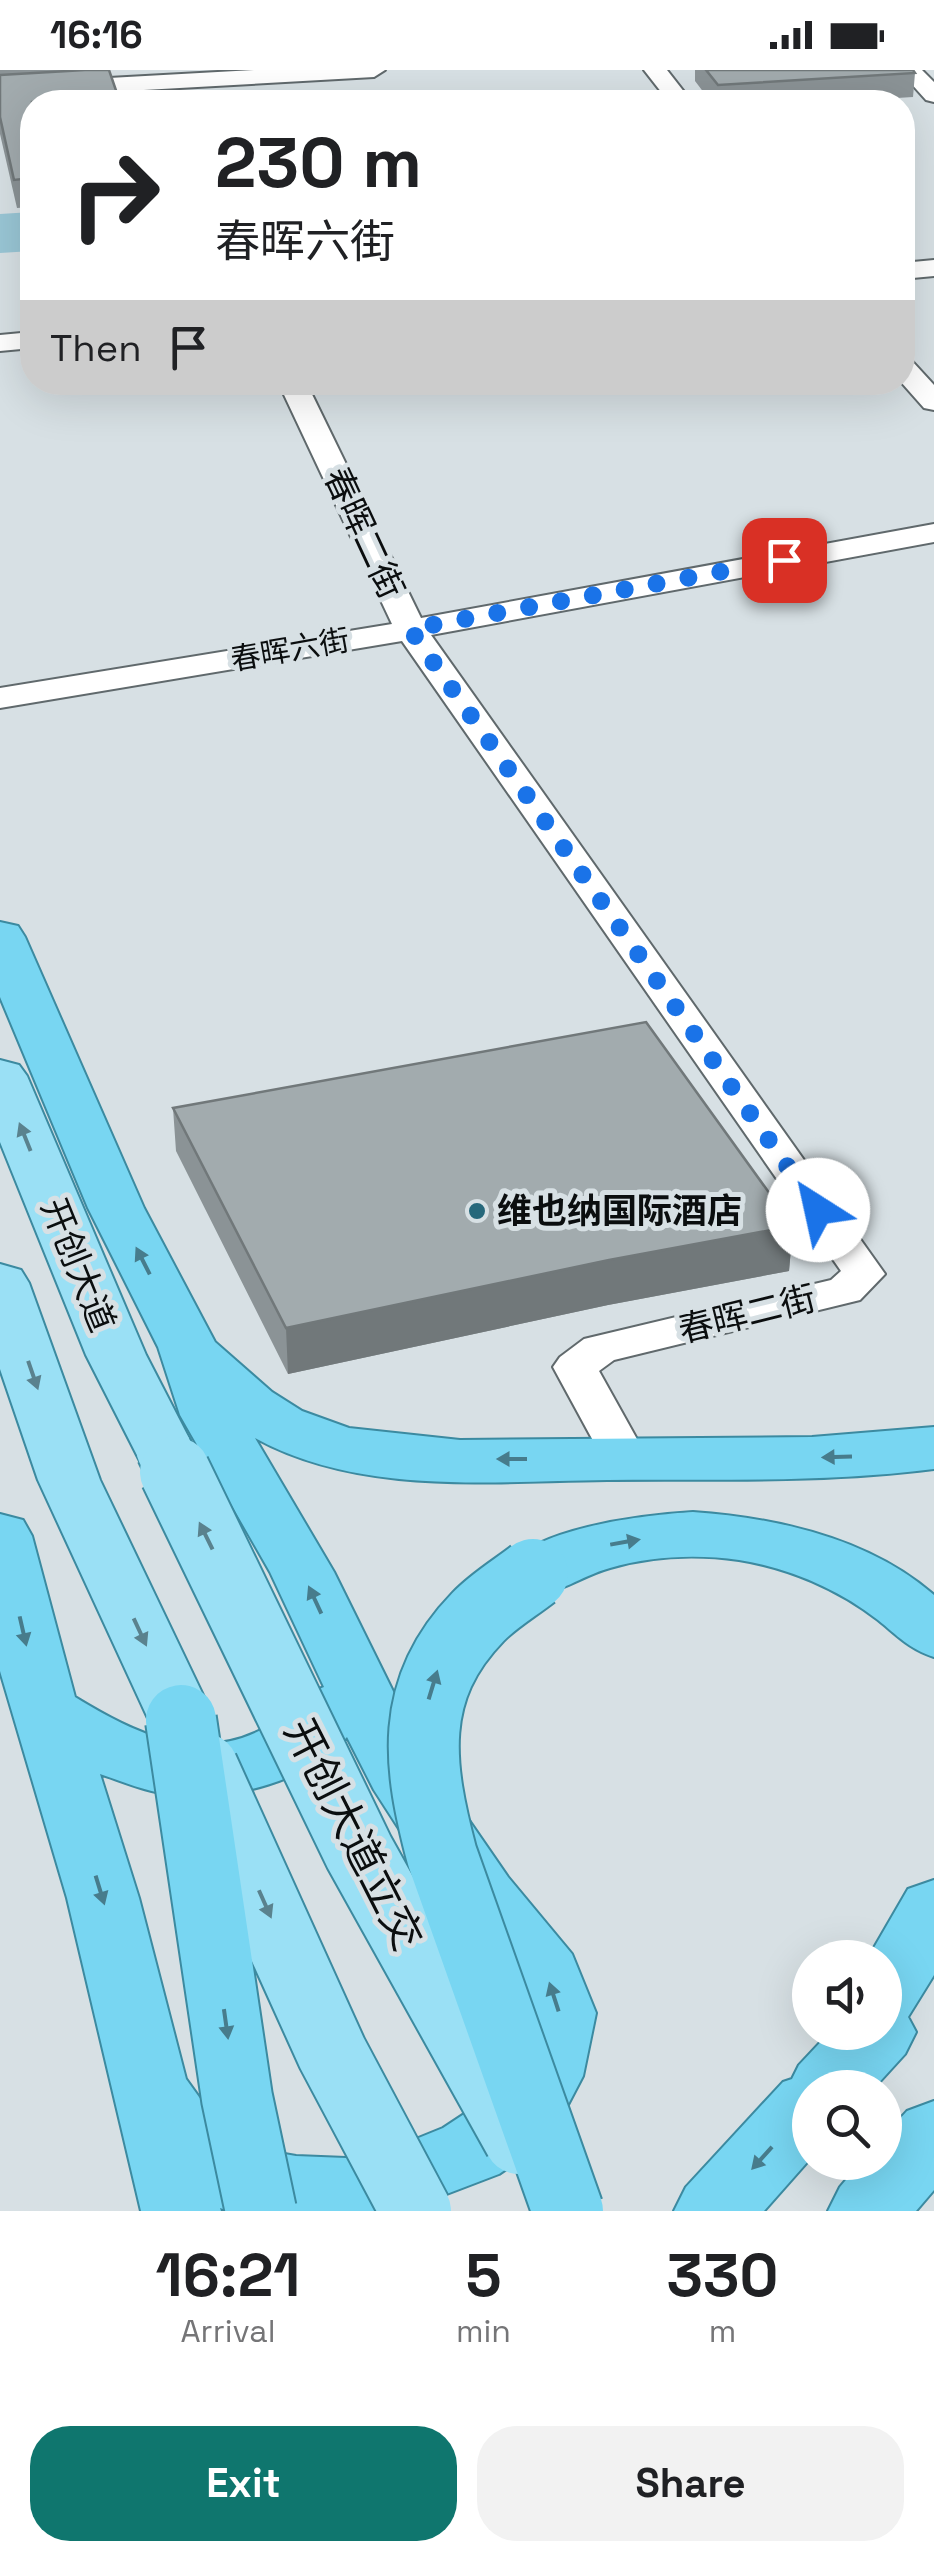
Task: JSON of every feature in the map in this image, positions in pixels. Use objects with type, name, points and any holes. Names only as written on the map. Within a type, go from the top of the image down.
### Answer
[{"type":"highway","points":[[0,937],[116,1208],[188,1347],[211,1415],[302,1572],[398,1771],[482,1897],[546,1975],[559,2013],[545,2076],[523,2116],[470,2151],[422,2172],[346,2192],[296,2190],[237,2180],[199,2160],[155,2096]]},
{"type":"highway","points":[[188,1347],[233,1394],[272,1423],[315,1440],[386,1456],[764,1460],[934,1448]]},
{"type":"highway","points":[[0,1536],[46,1712],[103,1898],[155,2096],[180,2211]]},
{"type":"highway","points":[[568,2211],[424,1801],[421,1764],[428,1701],[438,1669],[457,1638],[481,1611],[534,1574],[608,1545],[651,1538],[726,1538],[774,1545],[852,1572],[912,1610],[934,1633]]},
{"type":"highway","points":[[46,1712],[139,1763],[174,1772],[224,1770],[278,1753],[308,1735],[334,1703],[348,1673]]},
{"type":"highway","points":[[181,1720],[237,2098],[262,2211]]},
{"type":"highway","points":[[902,1965],[934,1909]]},
{"type":"highway","points":[[714,2211],[850,2059],[934,1975]]},
{"type":"highway","points":[[868,2211],[934,2134]]},
{"type":"highway","points":[[894,2211],[934,2189]]},
{"type":"main road","name":"开创大道","points":[[0,1076],[116,1356],[164,1450]]},
{"type":"main road","points":[[0,1284],[69,1480],[332,2053],[416,2211]]},
{"type":"main road","name":"开创大道立交","points":[[164,1450],[359,1852],[559,2211]]},
{"type":"street","points":[[190,90],[374,70]]},
{"type":"street","points":[[655,70],[671,90]]},
{"type":"street","points":[[910,70],[929,105]]},
{"type":"street","points":[[915,381],[934,402]]},
{"type":"street","name":"春晖二街","points":[[298,395],[410,629],[864,1274],[844,1290],[599,1350],[575,1367],[625,1460]]},
{"type":"street","name":"春晖六街","points":[[0,698],[410,629],[934,533]]},
{"type":"shaded area","points":[[20,213],[20,252],[0,253],[0,214]]},
{"type":"building","points":[[109,70],[116,90],[20,90],[20,179],[14,180],[0,117],[0,75]]},
{"type":"building","points":[[706,70],[913,70],[915,73],[718,85]]},
{"type":"building","name":"维也纳国际酒店","points":[[646,1022],[793,1226],[286,1328],[173,1108]]},
{"type":"place","name":"维也纳国际酒店","points":[[477,1211]]},
{"type":"route","points":[[784,560],[410,629],[818,1210]]}]
